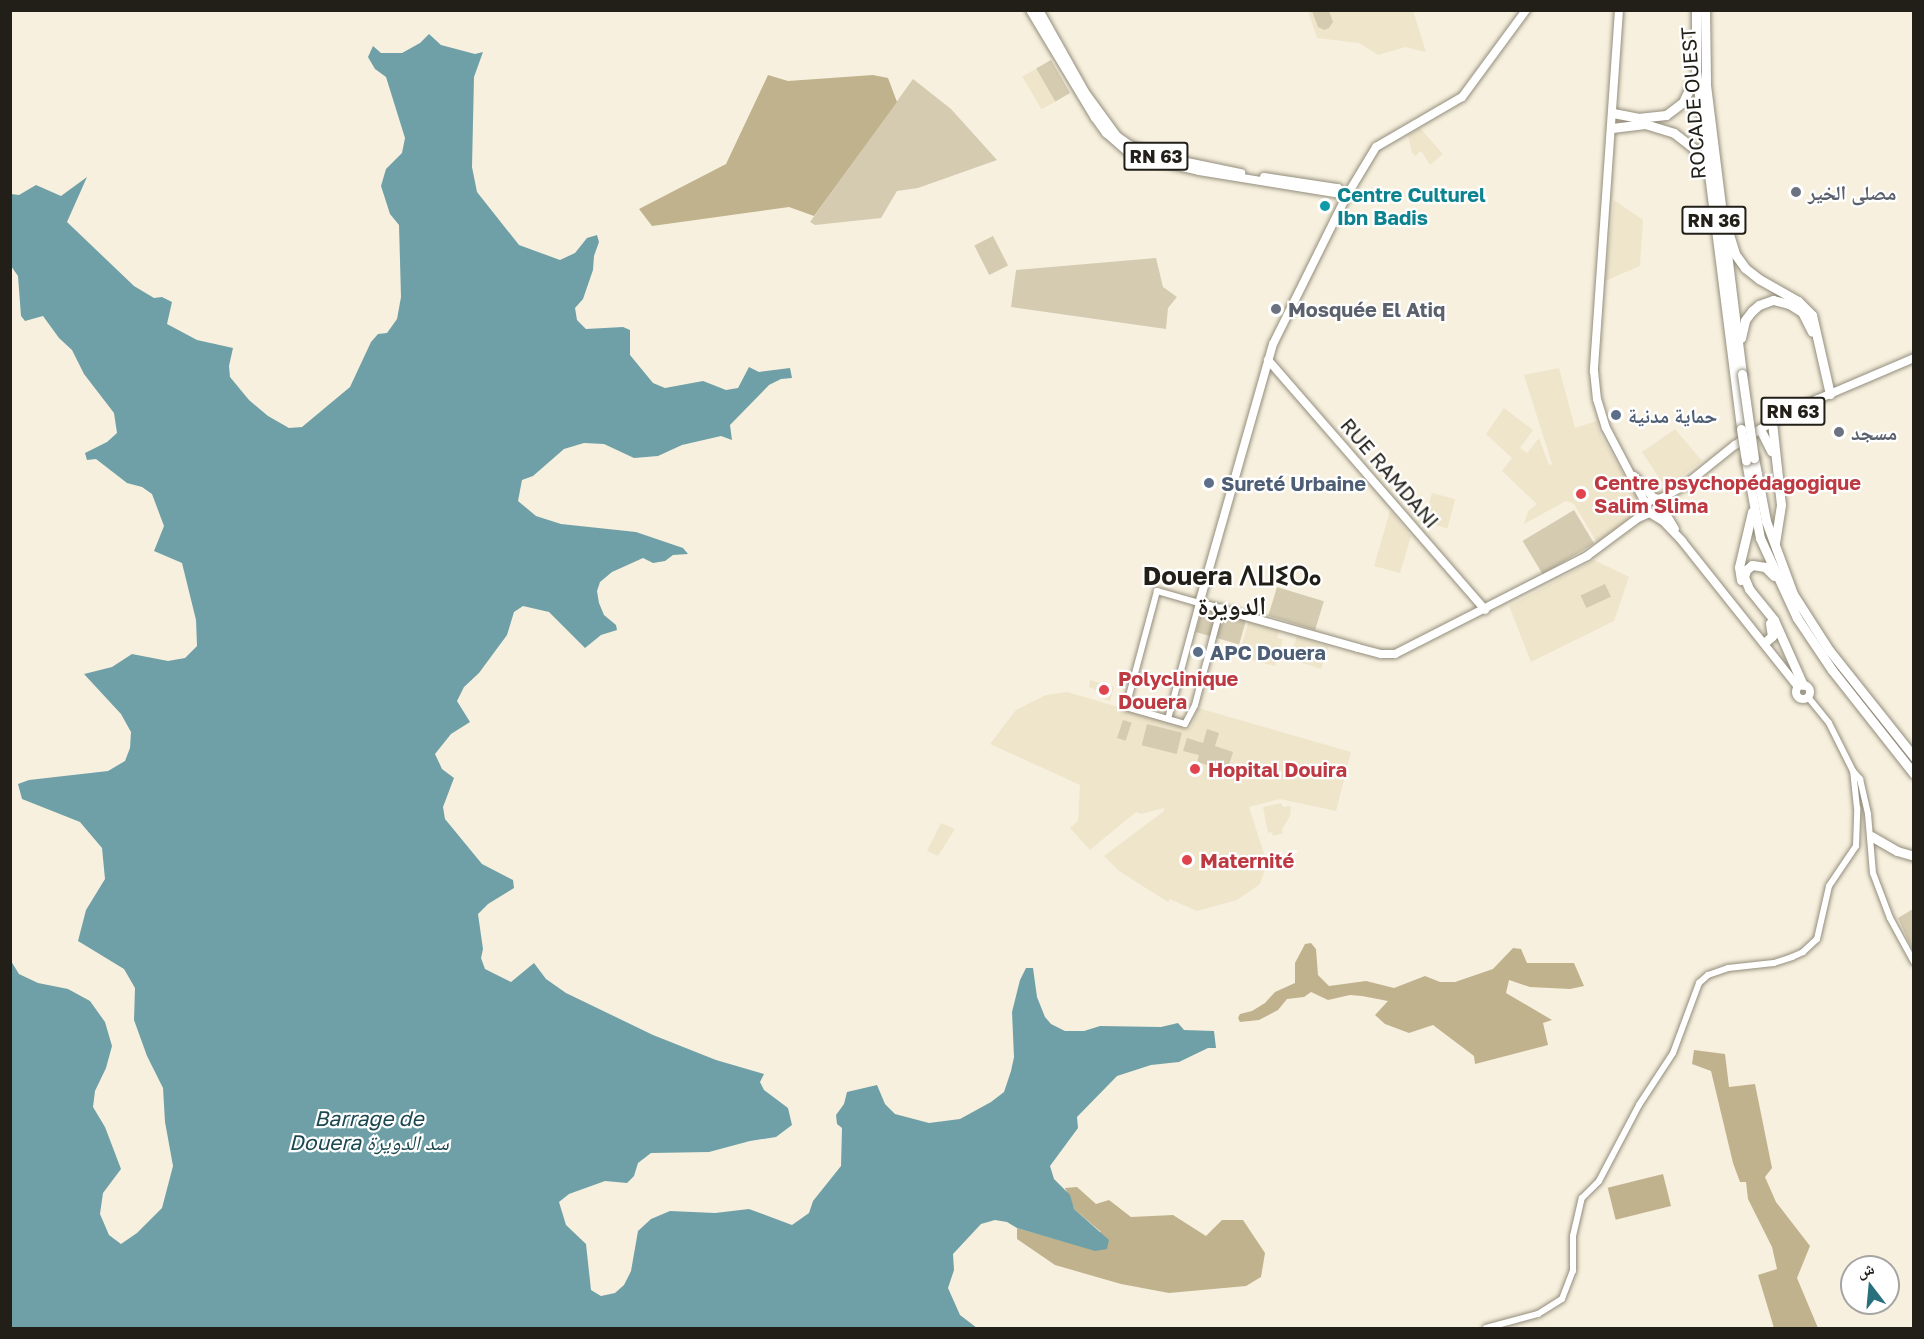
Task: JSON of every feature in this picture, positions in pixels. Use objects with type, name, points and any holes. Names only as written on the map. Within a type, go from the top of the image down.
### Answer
[{"type":"highway","name":"ROCADE OUEST","points":[[1696,10],[1695,71],[1743,375],[1750,460]]},
{"type":"highway","name":"ROCADE OUEST","points":[[1705,10],[1706,76],[1714,184],[1741,429],[1775,549],[1793,594],[1818,635],[1914,757]]},
{"type":"highway","points":[[1613,113],[1649,118],[1672,112],[1687,97],[1695,71]]},
{"type":"highway","points":[[1612,128],[1645,124],[1674,133],[1698,154],[1714,184],[1732,247],[1740,261],[1752,275],[1798,301],[1812,315],[1831,393]]},
{"type":"highway","points":[[1740,356],[1742,332],[1752,311],[1759,305],[1773,300],[1789,304],[1802,312],[1809,324],[1831,393]]},
{"type":"highway","points":[[1772,422],[1781,506],[1775,549]]},
{"type":"highway","points":[[1760,429],[1770,445],[1776,503],[1772,510],[1763,506]]},
{"type":"highway","points":[[1750,460],[1753,501],[1760,538],[1781,587],[1804,631],[1914,774]]},
{"type":"highway","points":[[1753,501],[1740,577],[1744,587],[1774,620]]},
{"type":"highway","points":[[1781,587],[1765,567],[1752,565],[1746,570],[1746,582],[1774,620],[1801,686]]},
{"type":"highway","points":[[1764,643],[1771,638],[1773,633],[1766,613]]},
{"type":"highway","points":[[1870,836],[1897,851],[1914,856]]},
{"type":"main road","points":[[1030,10],[1095,118],[1106,133],[1127,151],[1148,159],[1198,171],[1345,194]]},
{"type":"main road","name":"RN 63","points":[[1039,10],[1085,92],[1110,129],[1130,145],[1175,160],[1338,188],[1345,194]]},
{"type":"main road","points":[[1526,10],[1462,97],[1376,147],[1345,194],[1286,313],[1268,360],[1199,603],[1221,607],[1388,655],[1409,650],[1587,556],[1660,503]]},
{"type":"main road","points":[[1618,10],[1614,102],[1594,371],[1602,416],[1625,466],[1650,510],[1682,541],[1801,686],[1810,690],[1808,697]]},
{"type":"main road","points":[[1614,102],[1624,116]]},
{"type":"main road","name":"RN 63","points":[[1660,503],[1726,452],[1772,422],[1831,393],[1914,358]]},
{"type":"main road","name":"RUE RAMDANI","points":[[1268,360],[1485,610]]},
{"type":"main road","points":[[1625,466],[1660,503],[1682,541]]},
{"type":"main road","points":[[1650,510],[1660,503]]},
{"type":"street","points":[[1168,719],[1199,603],[1157,591],[1126,707],[1185,724],[1195,705],[1221,607]]},
{"type":"street","points":[[1808,697],[1838,739],[1853,771],[1860,779],[1870,836],[1873,873],[1890,918],[1914,962]]},
{"type":"street","points":[[1485,1329],[1538,1314],[1562,1299],[1573,1271],[1573,1236],[1582,1198],[1599,1181],[1640,1105],[1673,1053],[1699,983],[1708,975],[1728,968],[1774,963],[1792,957],[1803,952],[1817,939],[1829,886],[1856,846],[1858,816],[1853,771]]},
{"type":"shaded area","points":[[1308,11],[1413,11],[1426,52],[1405,47],[1378,55],[1359,43],[1317,38]]},
{"type":"shaded area","points":[[1312,11],[1329,11],[1333,22],[1329,28],[1324,30],[1318,27]]},
{"type":"shaded area","points":[[1051,60],[1070,93],[1041,109],[1022,76]]},
{"type":"shaded area","points":[[1051,60],[1070,93],[1055,101],[1036,68]]},
{"type":"shaded area","points":[[768,75],[788,81],[873,75],[888,78],[897,102],[814,216],[789,207],[652,226],[639,209],[726,164]]},
{"type":"shaded area","points":[[913,79],[951,109],[997,160],[918,188],[897,191],[881,218],[815,225],[810,222]]},
{"type":"shaded area","points":[[1420,128],[1443,154],[1430,165],[1421,151],[1415,156],[1412,153],[1408,135]]},
{"type":"shaded area","points":[[1614,200],[1643,220],[1640,266],[1605,281]]},
{"type":"shaded area","points":[[993,236],[1008,265],[989,275],[974,246]]},
{"type":"shaded area","points":[[1156,258],[1163,287],[1177,297],[1168,308],[1166,329],[1011,307],[1016,270]]},
{"type":"shaded area","name":"Centre psychopédagogique Salim Slima","points":[[1559,368],[1575,428],[1596,421],[1601,436],[1644,509],[1598,544],[1574,504],[1566,501],[1524,524],[1528,511],[1537,504],[1502,471],[1512,458],[1486,434],[1504,408],[1533,430],[1520,448],[1527,453],[1539,438],[1549,465],[1552,464],[1524,375]]},
{"type":"shaded area","points":[[1675,429],[1702,461],[1670,485],[1662,482],[1642,452]]},
{"type":"shaded area","points":[[1432,493],[1455,499],[1447,528],[1424,522]]},
{"type":"shaded area","points":[[1574,510],[1594,543],[1543,574],[1523,541]]},
{"type":"shaded area","points":[[1390,511],[1411,536],[1400,573],[1374,566]]},
{"type":"shaded area","points":[[1594,560],[1629,577],[1614,621],[1531,662],[1509,606]]},
{"type":"shaded area","points":[[1605,584],[1611,597],[1586,608],[1581,595]]},
{"type":"shaded area","points":[[1277,587],[1324,601],[1315,630],[1268,616]]},
{"type":"shaded area","points":[[1203,607],[1246,619],[1239,644],[1196,632]]},
{"type":"shaded area","points":[[1249,621],[1279,631],[1277,638],[1283,639],[1275,666],[1241,657],[1244,645],[1242,644]]},
{"type":"shaded area","points":[[1297,636],[1328,646],[1321,669],[1290,659]]},
{"type":"shaded area","name":"Polyclinique Douera","points":[[1090,680],[1114,687],[1110,701],[1103,699],[1103,693],[1089,687]]},
{"type":"shaded area","name":"Hopital Douira","points":[[1067,692],[1191,728],[1198,708],[1351,752],[1336,811],[1280,799],[1249,807],[1267,863],[1260,884],[1237,900],[1197,911],[1170,899],[1168,902],[1119,871],[1104,856],[1164,811],[1164,808],[1141,814],[1136,812],[1090,850],[1070,828],[1078,821],[1080,785],[990,744],[1016,710],[1046,695]]},
{"type":"shaded area","points":[[1123,720],[1132,723],[1126,741],[1117,738]]},
{"type":"shaded area","points":[[1147,724],[1182,733],[1177,754],[1142,745]]},
{"type":"shaded area","points":[[1207,729],[1219,733],[1215,746],[1233,752],[1227,771],[1197,762],[1199,755],[1183,751],[1187,738],[1203,743]]},
{"type":"shaded area","points":[[1281,803],[1283,807],[1291,806],[1290,816],[1282,829],[1283,833],[1273,836],[1272,832],[1268,833],[1263,807]]},
{"type":"shaded area","points":[[941,823],[955,829],[938,856],[927,851]]},
{"type":"shaded area","points":[[1913,909],[1913,951],[1898,918]]},
{"type":"shaded area","points":[[1311,943],[1316,949],[1318,975],[1329,986],[1366,981],[1394,988],[1425,976],[1440,982],[1455,982],[1493,969],[1513,948],[1521,949],[1527,963],[1574,963],[1584,986],[1570,989],[1530,987],[1509,980],[1506,993],[1552,1020],[1543,1023],[1548,1045],[1475,1064],[1474,1056],[1433,1025],[1409,1033],[1385,1024],[1375,1015],[1388,1001],[1362,996],[1350,995],[1328,1000],[1311,992],[1304,997],[1287,999],[1278,1010],[1259,1020],[1240,1022],[1238,1018],[1240,1014],[1252,1011],[1265,1003],[1275,992],[1295,983],[1295,963],[1305,944]]},
{"type":"shaded area","points":[[1694,1050],[1725,1054],[1729,1087],[1755,1084],[1772,1168],[1765,1177],[1776,1202],[1810,1246],[1797,1278],[1818,1328],[1774,1328],[1758,1275],[1777,1269],[1772,1247],[1748,1199],[1746,1182],[1740,1182],[1733,1163],[1711,1071],[1692,1064]]},
{"type":"shaded area","points":[[1663,1174],[1671,1206],[1616,1220],[1608,1188]]},
{"type":"shaded area","points":[[1077,1187],[1096,1204],[1109,1200],[1131,1217],[1173,1215],[1206,1236],[1222,1220],[1243,1220],[1265,1253],[1261,1277],[1246,1286],[1169,1293],[1121,1284],[1055,1265],[1017,1239],[1017,1228],[1063,1241],[1101,1232],[1074,1209],[1065,1188]]},
{"type":"water","name":"Barrage de Douera سد الدويرة","points":[[429,34],[441,45],[475,54],[483,52],[474,77],[472,167],[477,192],[519,245],[560,260],[575,253],[587,238],[597,235],[599,242],[594,256],[593,270],[583,299],[575,308],[577,320],[586,329],[623,327],[630,330],[630,355],[653,383],[665,388],[703,381],[726,390],[738,388],[749,367],[759,372],[790,368],[792,378],[781,379],[769,385],[730,425],[732,440],[721,436],[682,445],[658,456],[634,458],[604,444],[584,443],[564,449],[533,476],[522,480],[518,501],[536,516],[561,524],[636,532],[683,548],[688,554],[673,555],[665,561],[653,563],[643,558],[612,572],[600,582],[597,591],[599,603],[604,615],[616,625],[617,630],[601,635],[585,648],[549,612],[523,606],[514,612],[507,635],[479,673],[464,687],[457,701],[470,722],[451,734],[435,754],[442,769],[454,778],[443,807],[445,819],[482,864],[513,880],[514,888],[488,904],[478,914],[483,949],[481,958],[485,969],[511,982],[534,963],[546,979],[566,993],[653,1035],[716,1060],[764,1074],[760,1082],[764,1090],[788,1108],[792,1125],[776,1137],[709,1152],[651,1153],[638,1163],[634,1176],[627,1183],[605,1181],[569,1194],[559,1202],[566,1225],[586,1244],[591,1290],[601,1296],[615,1293],[624,1285],[631,1271],[638,1231],[651,1219],[670,1211],[715,1213],[749,1209],[792,1225],[809,1213],[813,1201],[841,1166],[842,1128],[837,1124],[836,1115],[844,1104],[847,1092],[877,1085],[885,1104],[895,1114],[929,1123],[960,1119],[991,1102],[1004,1092],[1011,1071],[1014,1057],[1012,1012],[1020,980],[1026,968],[1033,968],[1037,997],[1045,1017],[1051,1024],[1065,1031],[1084,1031],[1100,1026],[1161,1027],[1178,1023],[1184,1030],[1214,1031],[1216,1048],[1208,1048],[1179,1062],[1151,1065],[1117,1076],[1077,1117],[1078,1128],[1050,1166],[1054,1179],[1070,1195],[1074,1209],[1109,1240],[1107,1249],[1095,1251],[995,1220],[981,1224],[953,1254],[954,1270],[948,1288],[960,1315],[977,1328],[11,1328],[11,961],[19,974],[38,983],[68,989],[90,1001],[105,1022],[112,1046],[106,1068],[95,1091],[93,1107],[105,1127],[121,1169],[103,1193],[100,1214],[109,1235],[121,1244],[137,1233],[162,1208],[173,1166],[165,1122],[163,1088],[147,1056],[134,1020],[135,988],[124,969],[78,941],[86,910],[105,879],[102,848],[80,822],[22,799],[18,784],[29,780],[108,771],[125,761],[130,748],[131,732],[121,714],[84,674],[112,667],[132,654],[168,661],[185,658],[197,646],[196,620],[182,563],[154,551],[164,526],[152,494],[142,487],[127,483],[96,459],[87,460],[85,453],[107,442],[117,433],[114,413],[84,374],[72,350],[59,338],[43,316],[25,321],[21,316],[18,276],[11,266],[11,194],[19,195],[36,185],[61,196],[87,177],[67,222],[134,286],[154,298],[162,297],[172,302],[167,324],[197,340],[233,348],[229,366],[230,377],[249,400],[268,416],[289,428],[302,427],[350,387],[371,342],[378,334],[387,333],[397,319],[401,297],[399,225],[390,214],[381,186],[386,169],[402,153],[405,138],[386,77],[375,69],[368,57],[373,46],[381,53],[402,53],[420,43]]},
{"type":"place","name":"مصلى الخير","points":[[1796,192]]},
{"type":"place","name":"Centre Culturel Ibn Badis","points":[[1325,206]]},
{"type":"place","name":"Mosquée El Atiq","points":[[1276,309]]},
{"type":"place","name":"حماية مدنية","points":[[1616,415]]},
{"type":"place","name":"مسجد","points":[[1839,432]]},
{"type":"place","name":"Sureté Urbaine","points":[[1209,483]]},
{"type":"place","name":"Centre psychopédagogique Salim Slima","points":[[1581,494]]},
{"type":"place","name":"APC Douera","points":[[1198,652]]},
{"type":"place","name":"Polyclinique Douera","points":[[1104,690]]},
{"type":"place","name":"Hopital Douira","points":[[1195,769]]},
{"type":"place","name":"Maternité","points":[[1187,860]]},
{"type":"district","name":"Douera ⴷⵡⵉⵔⴰ الدويرة","points":[[1232,591]]}]
